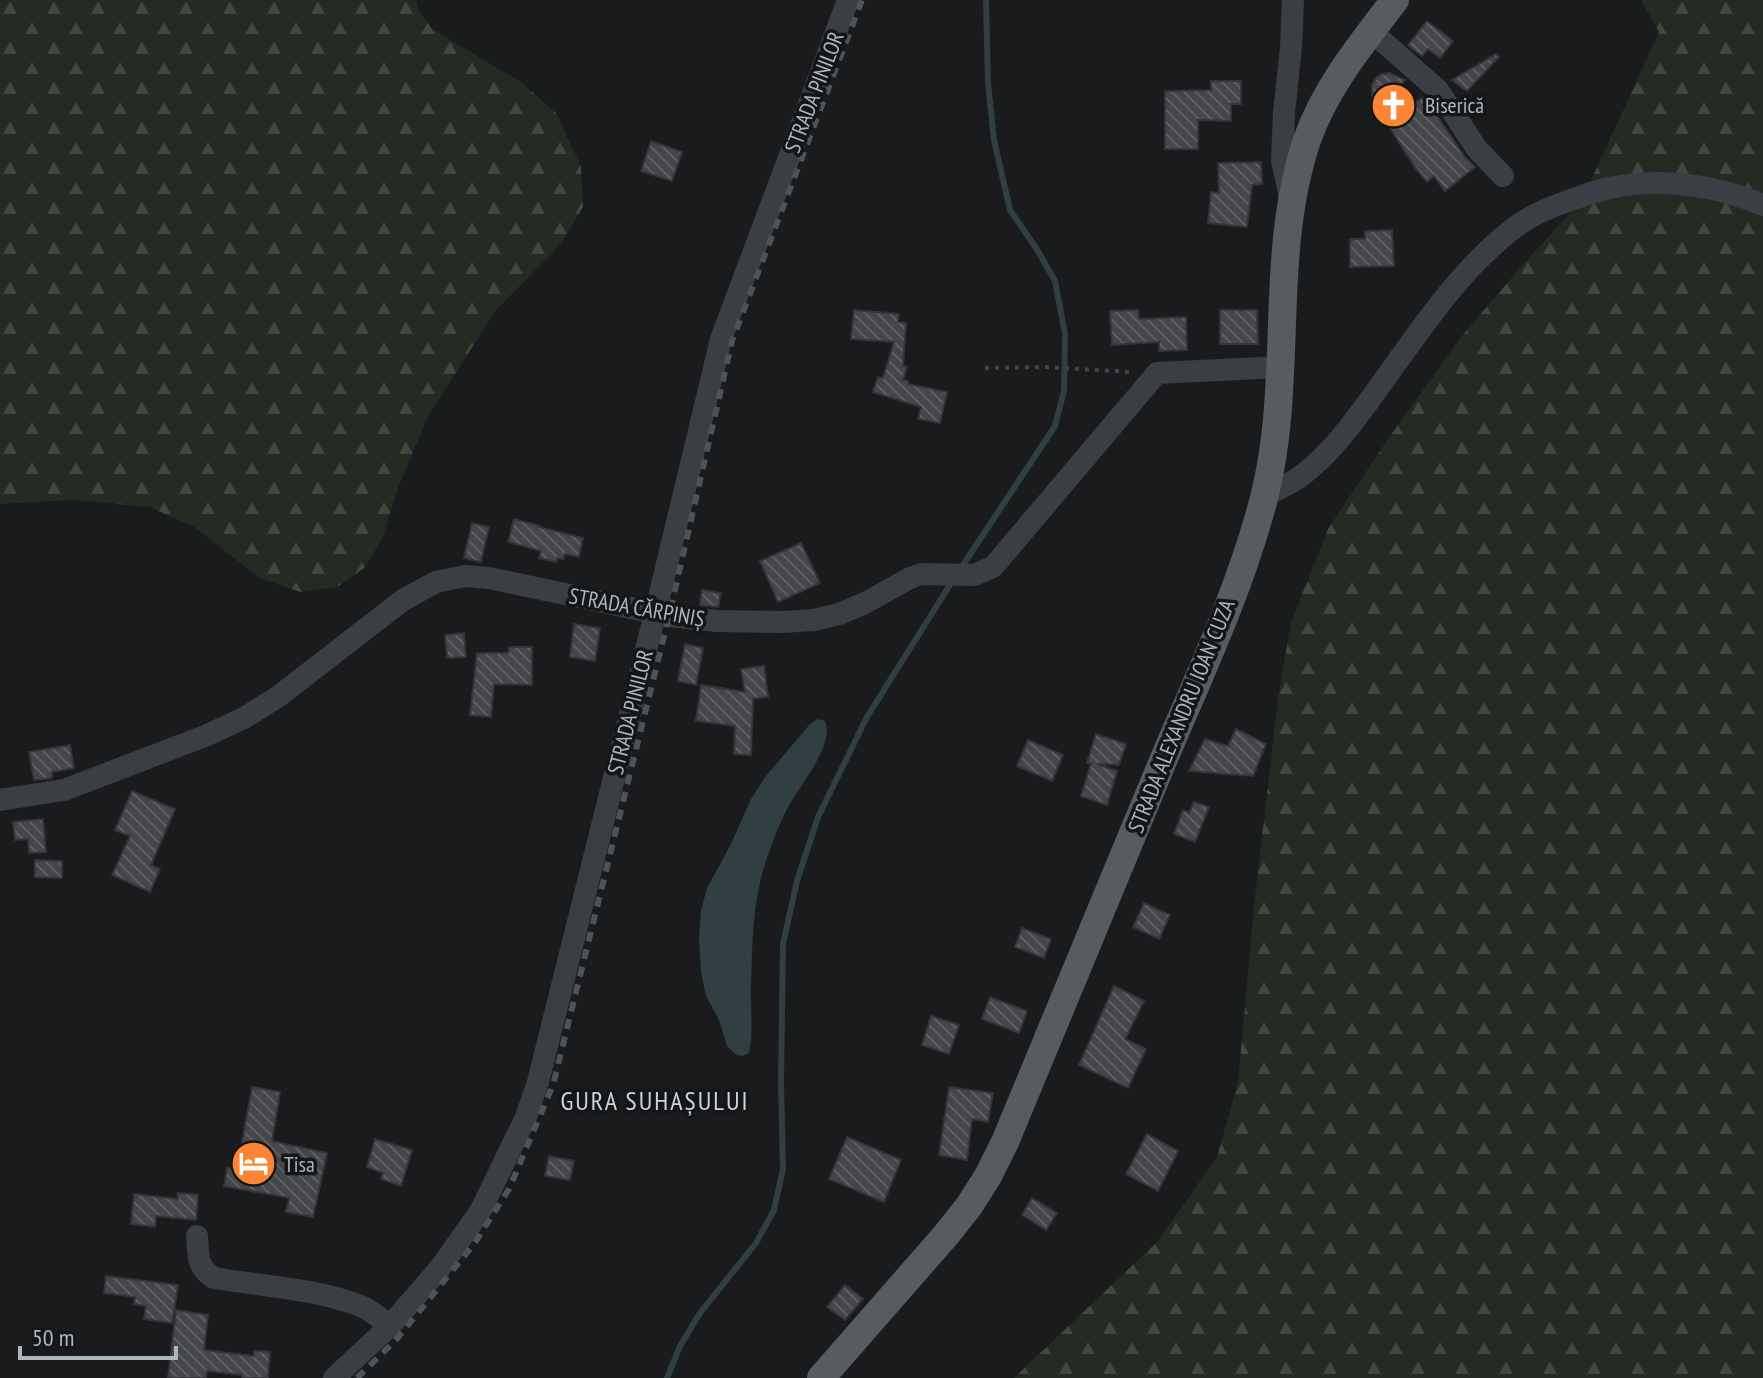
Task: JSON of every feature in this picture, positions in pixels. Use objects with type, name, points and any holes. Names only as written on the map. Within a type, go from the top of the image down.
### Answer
[{"type":"main road","name":"STRADA ALEXANDRU IOAN CUZA","points":[[821,1378],[961,1216],[988,1176],[1005,1142],[1243,564],[1264,497],[1273,448],[1285,249],[1291,203],[1308,138],[1339,76],[1395,0]]},
{"type":"street","name":"STRADA PINILOR","points":[[344,1374],[440,1268],[481,1210],[526,1117],[538,1082],[721,339],[848,0]]},
{"type":"street","points":[[1291,203],[1282,160],[1293,0]]},
{"type":"street","points":[[1371,31],[1438,90],[1477,149],[1503,176]]},
{"type":"street","points":[[1264,497],[1300,477],[1327,453],[1468,271],[1516,227],[1558,205],[1605,189],[1643,183],[1693,185],[1763,205]]},
{"type":"street","points":[[1157,373],[1280,367]]},
{"type":"street","name":"STRADA CĂRPINIȘ","points":[[0,800],[64,790],[244,718],[279,696],[403,600],[436,582],[465,576],[489,578],[655,614],[717,621],[814,620],[839,614],[910,578],[934,574],[974,575],[993,567],[1157,373]]},
{"type":"street","points":[[197,1236],[199,1263],[204,1273],[214,1278],[330,1297],[360,1306],[390,1326]]},
{"type":"path","points":[[985,368],[1044,367],[1157,373]]},
{"type":"green space","points":[[0,0],[416,0],[418,9],[432,29],[521,82],[557,114],[581,167],[583,207],[561,244],[496,310],[428,416],[398,488],[382,539],[364,568],[337,587],[300,592],[260,578],[193,526],[149,507],[72,500],[0,504]]},
{"type":"green space","points":[[1641,0],[1763,0],[1763,1378],[1014,1378],[1157,1242],[1217,1157],[1238,1082],[1254,906],[1278,699],[1291,622],[1328,529],[1388,439],[1461,337],[1582,200],[1659,32]]},
{"type":"shaded area","points":[[818,719],[825,721],[827,730],[822,751],[782,818],[761,878],[753,937],[752,1028],[749,1053],[742,1056],[727,1046],[719,1020],[706,996],[699,939],[701,910],[707,888],[751,799],[766,776],[810,724]]},
{"type":"building","points":[[1427,21],[1453,41],[1440,58],[1428,49],[1422,56],[1408,45]]},
{"type":"building","points":[[1496,54],[1499,57],[1467,91],[1452,80]]},
{"type":"building","points":[[1390,73],[1405,80],[1379,113],[1372,95],[1372,85],[1382,74]]},
{"type":"building","points":[[1211,81],[1241,81],[1241,104],[1231,104],[1231,121],[1198,120],[1198,149],[1165,149],[1165,91],[1211,90]]},
{"type":"building","points":[[1424,97],[1475,167],[1445,191],[1434,176],[1427,182],[1416,169],[1385,120]]},
{"type":"building","points":[[651,141],[682,152],[672,181],[641,171]]},
{"type":"building","points":[[1261,162],[1262,184],[1252,185],[1247,227],[1208,223],[1211,192],[1219,193],[1218,163]]},
{"type":"building","points":[[1392,230],[1394,266],[1350,267],[1350,239],[1365,239],[1365,231]]},
{"type":"building","points":[[854,310],[899,314],[898,322],[906,323],[903,366],[907,367],[903,380],[908,384],[947,392],[940,423],[918,419],[921,407],[873,392],[878,377],[883,378],[894,342],[851,339]]},
{"type":"building","points":[[1138,310],[1139,319],[1186,317],[1187,350],[1159,351],[1159,342],[1112,345],[1110,311]]},
{"type":"building","points":[[1220,310],[1257,310],[1258,344],[1220,344]]},
{"type":"building","points":[[514,519],[583,538],[579,557],[565,554],[563,559],[557,558],[556,562],[539,558],[541,551],[508,542]]},
{"type":"building","points":[[472,523],[489,527],[481,562],[464,558]]},
{"type":"building","points":[[801,543],[820,583],[778,602],[760,561]]},
{"type":"building","points":[[702,590],[721,593],[718,607],[700,605]]},
{"type":"building","points":[[574,624],[600,628],[595,661],[570,657]]},
{"type":"building","points":[[464,633],[466,657],[447,658],[445,635]]},
{"type":"building","points":[[685,644],[703,648],[696,685],[678,681]]},
{"type":"building","points":[[509,647],[532,647],[532,685],[494,684],[491,717],[470,715],[477,653],[508,653]]},
{"type":"building","points":[[764,666],[768,697],[753,699],[751,755],[734,754],[735,726],[696,721],[701,685],[745,692],[741,669]]},
{"type":"building","points":[[1236,729],[1266,744],[1253,776],[1189,771],[1205,739],[1228,746]]},
{"type":"building","points":[[1096,734],[1126,744],[1119,765],[1097,764],[1117,771],[1107,805],[1081,796]]},
{"type":"building","points":[[1028,740],[1063,755],[1052,781],[1017,766]]},
{"type":"building","points":[[70,745],[74,768],[52,772],[52,778],[34,780],[29,752]]},
{"type":"building","points":[[132,791],[175,809],[151,865],[160,869],[150,892],[112,875],[130,836],[115,830]]},
{"type":"building","points":[[1194,802],[1209,807],[1195,842],[1174,834],[1183,810],[1189,813]]},
{"type":"building","points":[[43,819],[46,852],[29,853],[28,839],[15,840],[13,822]]},
{"type":"building","points":[[35,860],[62,861],[62,878],[35,877]]},
{"type":"building","points":[[1144,903],[1170,915],[1159,939],[1133,927]]},
{"type":"building","points":[[1022,928],[1051,939],[1044,958],[1015,947]]},
{"type":"building","points":[[1114,986],[1144,1001],[1125,1039],[1146,1049],[1128,1088],[1079,1065]]},
{"type":"building","points":[[990,997],[1027,1011],[1019,1033],[982,1019]]},
{"type":"building","points":[[931,1016],[959,1025],[949,1054],[922,1045]]},
{"type":"building","points":[[252,1087],[280,1092],[272,1141],[327,1153],[313,1217],[286,1212],[289,1198],[224,1186],[227,1168],[237,1170]]},
{"type":"building","points":[[949,1087],[993,1093],[988,1122],[972,1119],[967,1160],[939,1155]]},
{"type":"building","points":[[1147,1134],[1178,1151],[1158,1191],[1126,1174]]},
{"type":"building","points":[[847,1137],[901,1160],[884,1202],[829,1179]]},
{"type":"building","points":[[375,1139],[412,1150],[401,1186],[381,1179],[383,1173],[367,1167]]},
{"type":"building","points":[[549,1156],[574,1161],[570,1180],[545,1176]]},
{"type":"building","points":[[178,1193],[198,1195],[196,1220],[156,1216],[155,1227],[131,1224],[134,1194],[178,1199]]},
{"type":"building","points":[[1032,1198],[1057,1213],[1046,1230],[1022,1215]]},
{"type":"building","points":[[106,1276],[178,1285],[172,1323],[144,1319],[146,1306],[134,1304],[135,1297],[104,1293]]},
{"type":"building","points":[[845,1285],[863,1299],[845,1320],[827,1307]]},
{"type":"building","points":[[176,1310],[208,1315],[204,1350],[254,1356],[254,1351],[270,1352],[268,1378],[242,1378],[242,1375],[207,1371],[206,1378],[168,1378]]},
{"type":"waterway","points":[[959,571],[1055,426],[1064,391],[1065,334],[1055,281],[1010,210],[994,140],[988,83],[986,0]]},
{"type":"waterway","points":[[667,1378],[680,1346],[700,1313],[756,1243],[774,1210],[783,1169],[783,944],[797,881],[818,817],[867,717],[953,580]]},
{"type":"railway","points":[[357,1378],[395,1341],[474,1244],[509,1189],[553,1085],[669,616],[732,341],[862,0]]},
{"type":"place","name":"Biserică","points":[[1394,105]]},
{"type":"place","name":"Tisa","points":[[253,1164]]},
{"type":"district","name":"GURA SUHAȘULUI","points":[[655,1100]]}]
